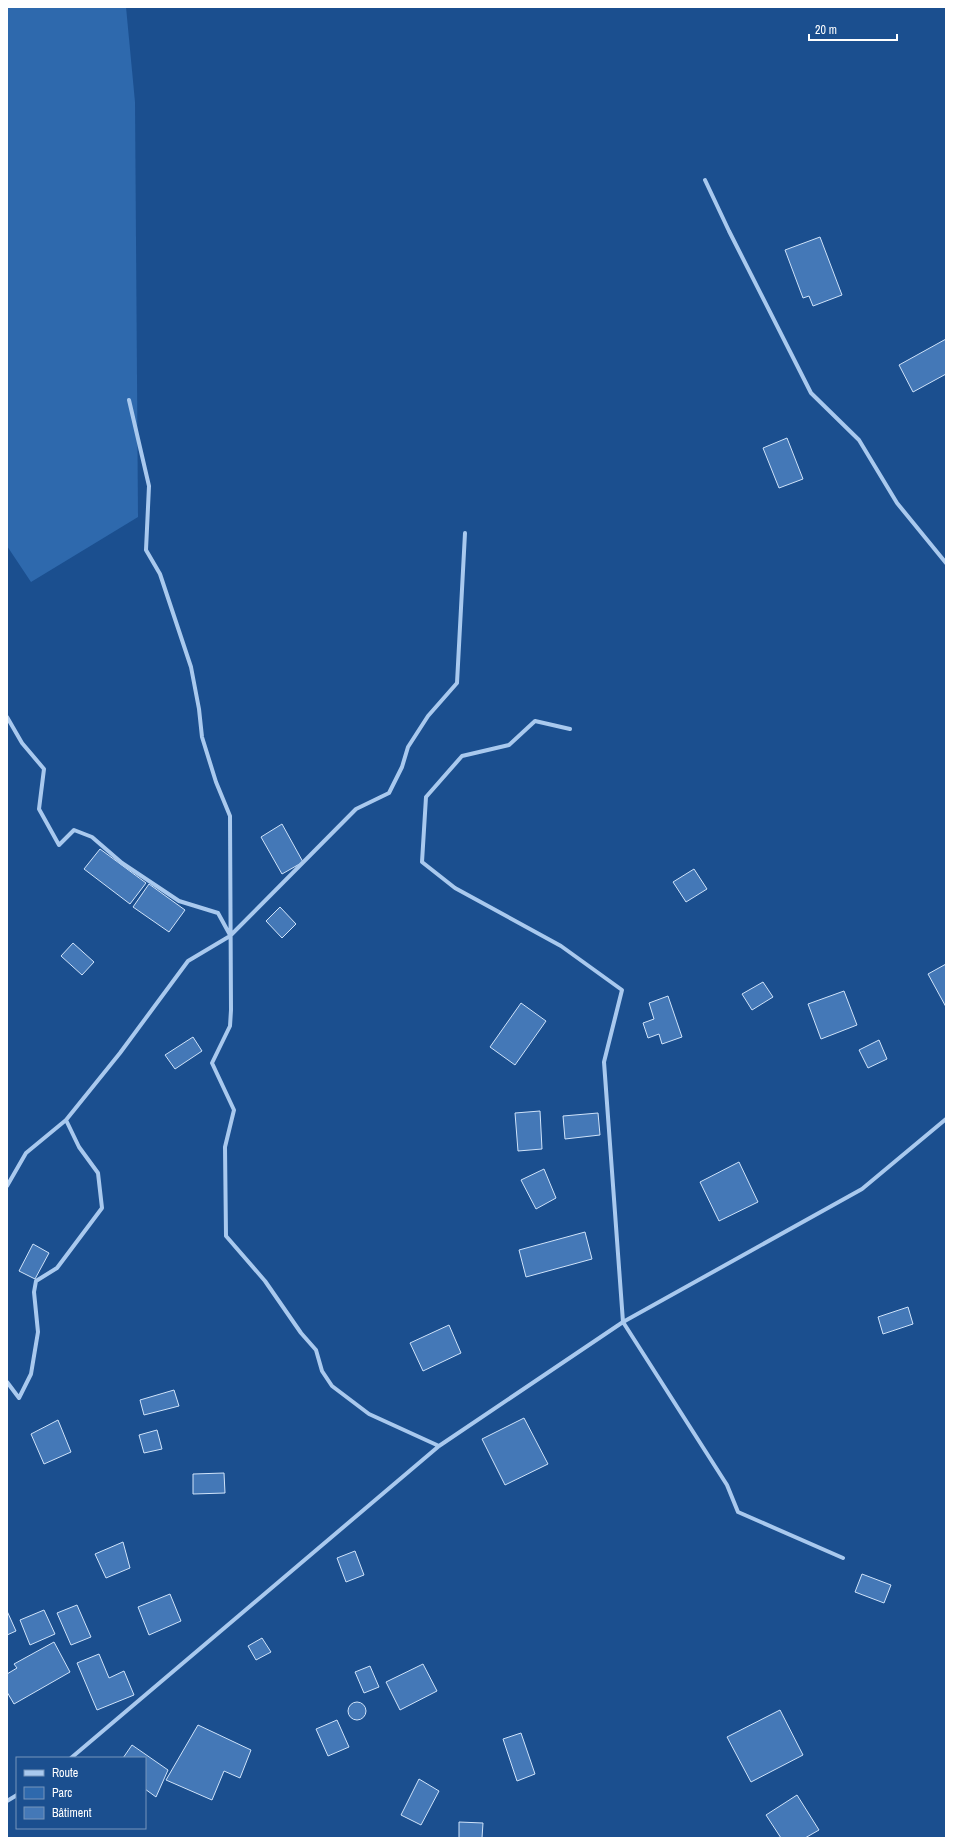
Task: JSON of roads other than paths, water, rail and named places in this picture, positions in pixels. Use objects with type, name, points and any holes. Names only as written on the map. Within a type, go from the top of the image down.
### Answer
[{"type":"street","points":[[705,180],[811,394],[859,440],[897,503],[946,563]]},
{"type":"street","points":[[130,400],[149,486],[146,550],[160,574],[190,667],[199,709],[202,737],[216,782],[230,816],[232,879],[230,936],[230,1026],[212,1063],[234,1110],[225,1147],[226,1236],[265,1281],[301,1333],[316,1350],[322,1371],[332,1386],[369,1414],[439,1446]]},
{"type":"street","points":[[7,1186],[9,1175],[26,1153],[66,1120],[120,1053],[188,961],[230,936],[356,809],[389,792],[402,767],[408,747],[428,716],[457,683],[465,533]]},
{"type":"street","points":[[7,717],[22,743],[44,769],[39,809],[59,845],[74,830],[92,837],[122,863],[179,901],[218,913],[230,936]]},
{"type":"street","points":[[570,729],[535,721],[509,745],[462,756],[426,797],[422,862],[455,888],[561,946],[622,990],[604,1062],[623,1322],[727,1485],[738,1512],[843,1558]]},
{"type":"street","points":[[72,1757],[439,1446],[623,1322],[862,1188],[946,1119]]},
{"type":"street","points":[[7,1382],[19,1398],[31,1374],[38,1332],[34,1292],[36,1280],[56,1268],[102,1208],[98,1173],[79,1147],[66,1120]]},
{"type":"street","points":[[7,1801],[16,1796]]}]
